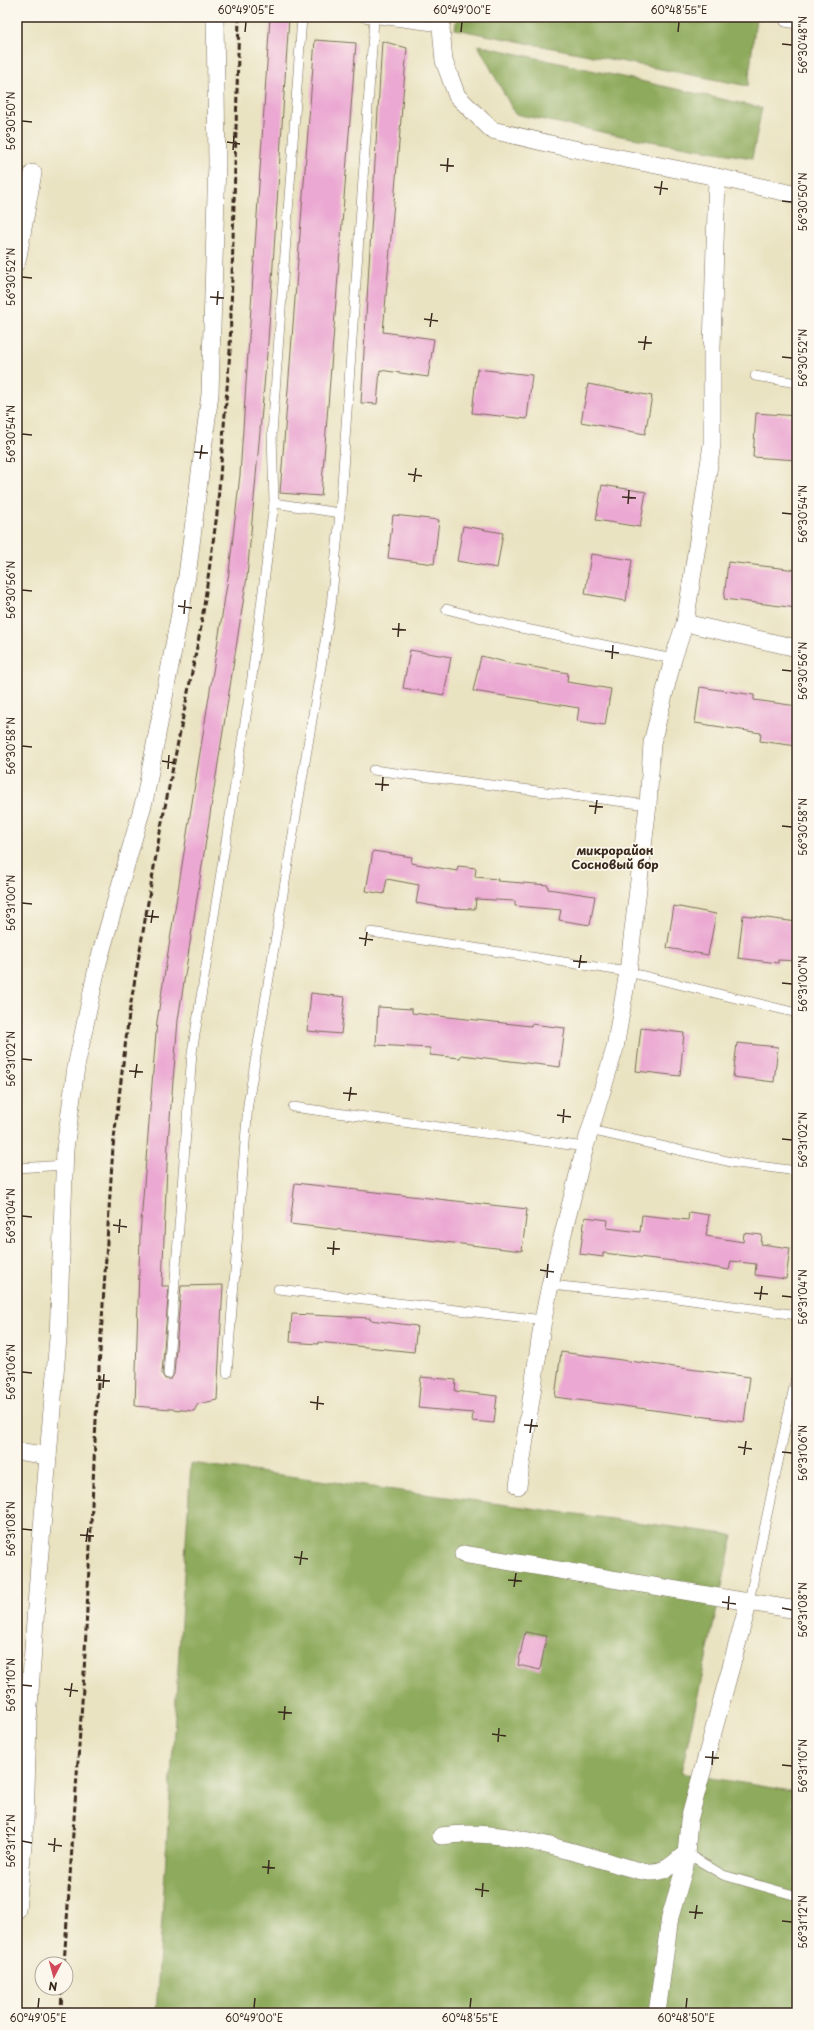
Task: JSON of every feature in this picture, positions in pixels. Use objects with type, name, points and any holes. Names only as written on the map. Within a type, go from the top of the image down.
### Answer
[{"type":"street","points":[[17,1910],[24,1824],[28,1712],[58,1338],[65,1164],[76,1067],[98,963],[145,798],[187,576],[210,394],[217,162],[215,17]]},
{"type":"street","points":[[442,22],[444,61],[457,96],[492,130],[559,146],[797,194]]},
{"type":"street","points":[[18,252],[33,173]]},
{"type":"street","points":[[518,1486],[543,1320],[550,1285],[584,1147],[615,1048],[628,972],[648,805],[652,743],[672,659],[685,623],[712,444],[712,348],[717,177]]},
{"type":"street","points":[[685,623],[797,648]]},
{"type":"street","points":[[17,1451],[48,1456]]},
{"type":"street","points":[[463,1554],[797,1610]]},
{"type":"street","points":[[657,2013],[670,1917],[685,1866],[689,1820],[749,1601]]},
{"type":"street","points":[[441,1836],[455,1834],[501,1835],[562,1849],[649,1872],[666,1870],[686,1853]]},
{"type":"lane","points":[[168,1374],[192,1053],[251,685],[274,503],[272,434],[302,17]]},
{"type":"lane","points":[[363,17],[374,19],[442,22]]},
{"type":"lane","points":[[227,1373],[248,1104],[331,606],[340,513],[374,19]]},
{"type":"lane","points":[[785,22],[797,24]]},
{"type":"lane","points":[[755,376],[797,383]]},
{"type":"lane","points":[[274,503],[340,513]]},
{"type":"lane","points":[[446,609],[516,627],[672,659]]},
{"type":"lane","points":[[373,770],[648,805]]},
{"type":"lane","points":[[371,932],[628,972],[797,1013]]},
{"type":"lane","points":[[293,1107],[584,1147]]},
{"type":"lane","points":[[590,1130],[736,1163],[797,1171]]},
{"type":"lane","points":[[17,1168],[65,1164]]},
{"type":"lane","points":[[550,1285],[669,1297],[797,1315]]},
{"type":"lane","points":[[278,1289],[543,1320]]},
{"type":"lane","points":[[749,1601],[797,1372]]},
{"type":"lane","points":[[686,1853],[723,1875],[797,1896]]},
{"type":"green space","points":[[457,17],[756,17],[748,86],[455,29]]},
{"type":"green space","points":[[478,45],[762,108],[752,158],[626,137],[515,114]]},
{"type":"green space","points":[[191,1463],[733,1535],[681,1773],[797,1792],[797,2013],[156,2013]]},
{"type":"building","points":[[270,17],[289,17],[268,342],[247,577],[178,1020],[168,1142],[162,1286],[169,1286],[162,1374],[165,1379],[171,1379],[174,1374],[181,1286],[223,1285],[217,1400],[198,1404],[194,1411],[135,1406],[140,1235],[157,1021],[229,572],[240,475]]},
{"type":"building","points":[[315,40],[356,43],[321,496],[280,493]]},
{"type":"building","points":[[382,41],[407,48],[383,332],[434,339],[428,377],[380,370],[377,404],[361,403]]},
{"type":"building","points":[[477,369],[532,375],[527,419],[472,413]]},
{"type":"building","points":[[588,384],[652,396],[645,434],[581,422]]},
{"type":"building","points":[[756,413],[797,416],[797,460],[753,457]]},
{"type":"building","points":[[602,485],[646,492],[640,527],[596,520]]},
{"type":"building","points":[[393,515],[439,520],[434,564],[388,558]]},
{"type":"building","points":[[463,526],[503,533],[497,568],[457,561]]},
{"type":"building","points":[[591,554],[632,560],[626,601],[585,594]]},
{"type":"building","points":[[728,562],[797,570],[797,608],[724,599]]},
{"type":"building","points":[[410,650],[451,657],[444,695],[403,688]]},
{"type":"building","points":[[481,656],[509,663],[568,673],[567,682],[611,689],[605,725],[577,721],[579,708],[473,691]]},
{"type":"building","points":[[700,687],[754,695],[754,700],[797,706],[797,746],[760,741],[761,733],[695,723]]},
{"type":"building","points":[[373,851],[412,857],[411,863],[457,871],[458,866],[476,868],[475,877],[498,879],[497,881],[548,885],[548,889],[595,896],[590,925],[559,920],[561,910],[515,906],[515,901],[476,899],[475,909],[445,908],[416,903],[419,885],[387,879],[384,894],[366,891]]},
{"type":"building","points":[[674,906],[716,914],[708,955],[667,948]]},
{"type":"building","points":[[743,915],[797,922],[797,961],[778,960],[778,963],[738,958]]},
{"type":"building","points":[[311,993],[345,997],[341,1034],[307,1031]]},
{"type":"building","points":[[378,1007],[412,1009],[412,1013],[531,1026],[531,1024],[565,1028],[560,1067],[461,1055],[460,1058],[430,1055],[430,1048],[376,1045]]},
{"type":"building","points":[[641,1028],[684,1033],[680,1076],[636,1071]]},
{"type":"building","points":[[737,1043],[778,1047],[774,1082],[733,1077]]},
{"type":"building","points":[[295,1183],[527,1209],[522,1251],[290,1224]]},
{"type":"building","points":[[689,1212],[709,1215],[706,1236],[743,1242],[744,1233],[762,1235],[761,1244],[790,1248],[786,1279],[755,1275],[756,1264],[731,1261],[729,1270],[682,1262],[603,1253],[603,1257],[580,1254],[585,1217],[608,1220],[607,1228],[640,1232],[642,1215],[688,1220]]},
{"type":"building","points":[[292,1314],[370,1318],[370,1320],[417,1326],[414,1352],[318,1342],[318,1344],[290,1342]]},
{"type":"building","points":[[561,1352],[750,1377],[744,1422],[555,1397]]},
{"type":"building","points":[[421,1377],[456,1380],[455,1391],[497,1396],[494,1423],[472,1421],[473,1413],[418,1408]]},
{"type":"building","points":[[525,1632],[547,1636],[540,1670],[518,1665]]},
{"type":"railway","points":[[65,1956],[84,1673],[97,1399],[113,1147],[129,1014],[160,832],[201,627],[217,514],[230,351],[239,17]]},
{"type":"railway","points":[[61,2013],[62,1996]]},
{"type":"district","name":"микрорайон Сосновый бор","points":[[615,858]]}]
